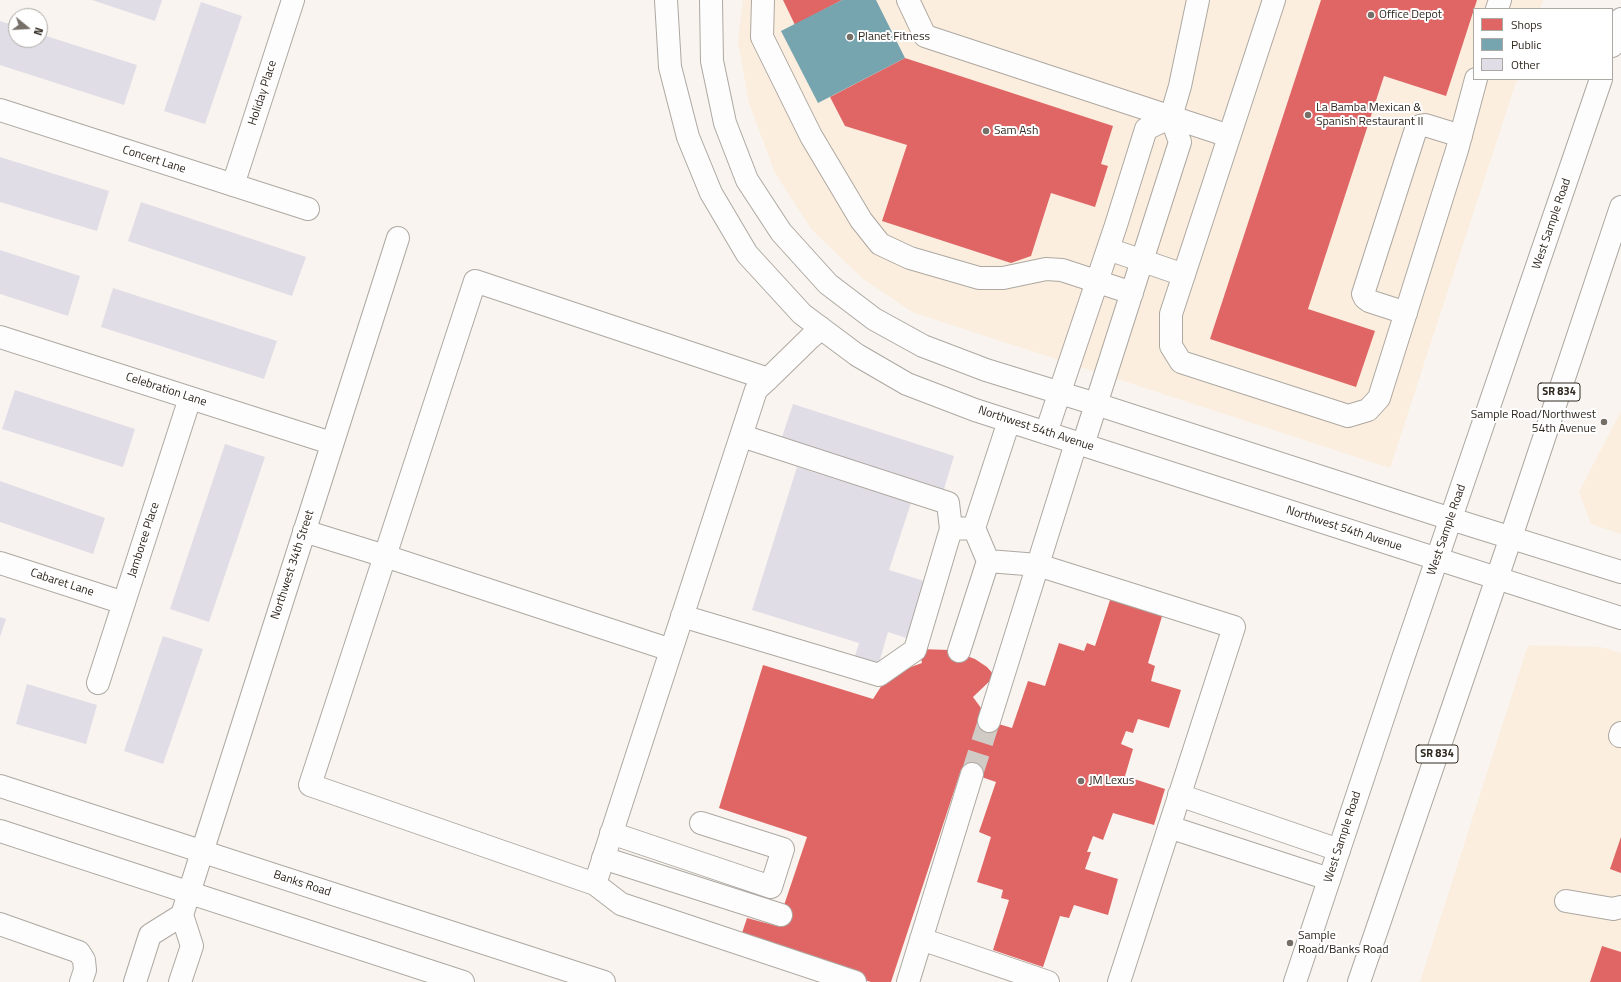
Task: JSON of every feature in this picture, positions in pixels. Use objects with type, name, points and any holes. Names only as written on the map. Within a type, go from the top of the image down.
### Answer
[{"type":"street","name":"Holiday Place","points":[[233,185],[293,0]]},
{"type":"street","name":"Northwest 54th Avenue","points":[[666,0],[670,68],[688,137],[711,193],[747,254],[802,314],[857,355],[907,384],[975,410],[1621,618]]},
{"type":"street","points":[[711,0],[712,61],[724,123],[748,180],[781,232],[828,284],[874,319],[923,346],[986,370],[1621,572]]},
{"type":"street","points":[[763,0],[762,37],[811,136],[861,220],[880,244],[910,258],[979,278],[1003,278],[1046,269],[1062,270],[1132,293]]},
{"type":"street","points":[[908,0],[925,36],[1229,136]]},
{"type":"street","points":[[989,721],[1038,565],[1079,444],[1096,404],[1180,142],[1172,117],[1198,0]]},
{"type":"street","points":[[1274,0],[1171,314],[1171,346],[1181,362],[1348,416],[1368,410],[1379,398],[1461,136],[1476,80]]},
{"type":"street","points":[[1613,43],[1621,19]]},
{"type":"street","name":"West Sample Road","points":[[1296,982],[1329,879],[1601,80]]},
{"type":"street","name":"Concert Lane","points":[[0,110],[308,209]]},
{"type":"street","points":[[1046,433],[1108,249],[1146,129],[1172,117]]},
{"type":"street","points":[[1406,313],[1368,301],[1363,294],[1416,129],[1424,125],[1461,136]]},
{"type":"street","name":"SR 834","points":[[1359,982],[1511,537],[1621,207]]},
{"type":"street","name":"Northwest 34th Street","points":[[182,915],[331,444],[398,238]]},
{"type":"street","points":[[1108,249],[1184,275]]},
{"type":"street","points":[[768,379],[475,281],[310,785],[594,884],[621,904],[854,982]]},
{"type":"street","points":[[594,884],[604,858],[756,390],[821,328]]},
{"type":"street","name":"Celebration Lane","points":[[0,337],[331,444]]},
{"type":"street","name":"Jamboree Place","points":[[98,683],[190,398]]},
{"type":"street","points":[[958,651],[988,561],[974,528],[1009,421]]},
{"type":"street","points":[[682,616],[879,675],[915,650],[952,528],[948,503],[742,436]]},
{"type":"street","points":[[952,528],[974,528]]},
{"type":"street","points":[[304,531],[385,556],[671,650]]},
{"type":"street","points":[[988,561],[1038,565],[1234,627],[1119,982]]},
{"type":"street","name":"Cabaret Lane","points":[[0,563],[124,603]]},
{"type":"street","points":[[908,982],[972,774]]},
{"type":"street","name":"Banks Road","points":[[0,786],[604,982]]},
{"type":"street","points":[[1180,795],[1339,850]]},
{"type":"street","points":[[611,833],[771,887],[783,849],[701,823]]},
{"type":"street","points":[[1169,828],[1329,879]]},
{"type":"street","points":[[0,831],[463,982]]},
{"type":"street","points":[[604,858],[781,915]]},
{"type":"street","points":[[1566,901],[1618,912]]},
{"type":"street","points":[[135,982],[150,935],[182,915],[192,946],[180,982]]},
{"type":"street","points":[[0,924],[79,952],[84,960],[85,970],[81,982]]},
{"type":"street","points":[[921,939],[1048,982]]},
{"type":"shaded area","points":[[743,0],[1543,0],[1540,8],[1473,8],[1473,80],[1517,80],[1390,468],[912,312],[862,278],[812,230],[775,173],[749,103],[738,42]]},
{"type":"shaded area","points":[[1621,411],[1621,534],[1591,524],[1579,492]]},
{"type":"shaded area","points":[[1528,645],[1601,647],[1621,653],[1621,982],[1420,982]]},
{"type":"building: Shops","points":[[783,0],[842,0],[795,25]]},
{"type":"building: Shops","points":[[1321,0],[1477,0],[1474,8],[1473,8],[1473,12],[1446,96],[1384,76],[1308,309],[1375,331],[1356,387],[1210,339]]},
{"type":"building: Shops","points":[[905,58],[1113,126],[1101,164],[1108,166],[1095,207],[1051,193],[1031,256],[1011,263],[882,221],[907,145],[845,126],[830,97]]},
{"type":"building: Shops","points":[[1111,597],[1163,613],[1148,663],[1155,666],[1151,681],[1181,690],[1169,728],[1138,719],[1133,733],[1126,731],[1121,744],[1133,749],[1125,776],[1165,789],[1154,825],[1113,813],[1103,840],[1093,836],[1087,852],[1091,852],[1085,869],[1118,879],[1108,915],[1074,905],[1069,918],[1060,916],[1043,967],[993,950],[1009,900],[1001,898],[1003,890],[977,882],[991,837],[979,832],[996,782],[961,770],[891,982],[871,982],[740,939],[747,918],[777,926],[807,837],[719,808],[763,665],[873,699],[882,685],[895,675],[922,663],[919,649],[950,650],[975,659],[987,667],[995,676],[973,697],[981,708],[985,720],[1012,728],[1028,681],[1045,686],[1059,643],[1084,651],[1087,643],[1095,646]]},
{"type":"building: Shops","points":[[1621,837],[1621,873],[1610,869]]},
{"type":"building: Shops","points":[[1602,946],[1621,952],[1621,982],[1590,982]]},
{"type":"building: Public","points":[[842,0],[876,0],[905,58],[818,103],[781,31]]},
{"type":"building: Other","points":[[92,0],[162,0],[155,21]]},
{"type":"building: Other","points":[[201,2],[242,16],[205,124],[164,111]]},
{"type":"building: Other","points":[[0,21],[8,24],[8,48],[48,48],[48,37],[137,65],[124,105],[0,65]]},
{"type":"building: Other","points":[[0,157],[109,191],[97,231],[0,202]]},
{"type":"building: Other","points":[[141,202],[306,257],[292,296],[128,241]]},
{"type":"building: Other","points":[[0,250],[80,276],[68,316],[0,294]]},
{"type":"building: Other","points":[[113,288],[277,341],[264,379],[101,327]]},
{"type":"building: Other","points":[[15,390],[135,429],[123,467],[2,429]]},
{"type":"building: Other","points":[[793,404],[954,456],[944,489],[782,437]]},
{"type":"building: Other","points":[[225,444],[265,457],[209,622],[170,609]]},
{"type":"building: Other","points":[[797,467],[911,503],[889,570],[940,586],[922,643],[888,632],[879,663],[855,656],[859,643],[752,610]]},
{"type":"building: Other","points":[[0,481],[105,518],[93,554],[0,522]]},
{"type":"building: Other","points":[[0,617],[6,619],[0,637]]},
{"type":"building: Other","points":[[163,636],[203,649],[163,764],[124,751]]},
{"type":"building: Other","points":[[27,684],[97,705],[86,744],[16,724]]},
{"type":"tunnel","points":[[972,774],[989,721]]},
{"type":"place","name":"Office Depot","points":[[1371,15]]},
{"type":"place","name":"Planet Fitness","points":[[850,37]]},
{"type":"place","name":"La Bamba Mexican & Spanish Restaurant II","points":[[1308,115]]},
{"type":"place","name":"Sam Ash","points":[[986,131]]},
{"type":"place","name":"Sample Road/Northwest 54th Avenue","points":[[1604,422]]},
{"type":"place","name":"JM Lexus","points":[[1081,781]]},
{"type":"place","name":"Sample Road/Banks Road","points":[[1290,943]]}]
